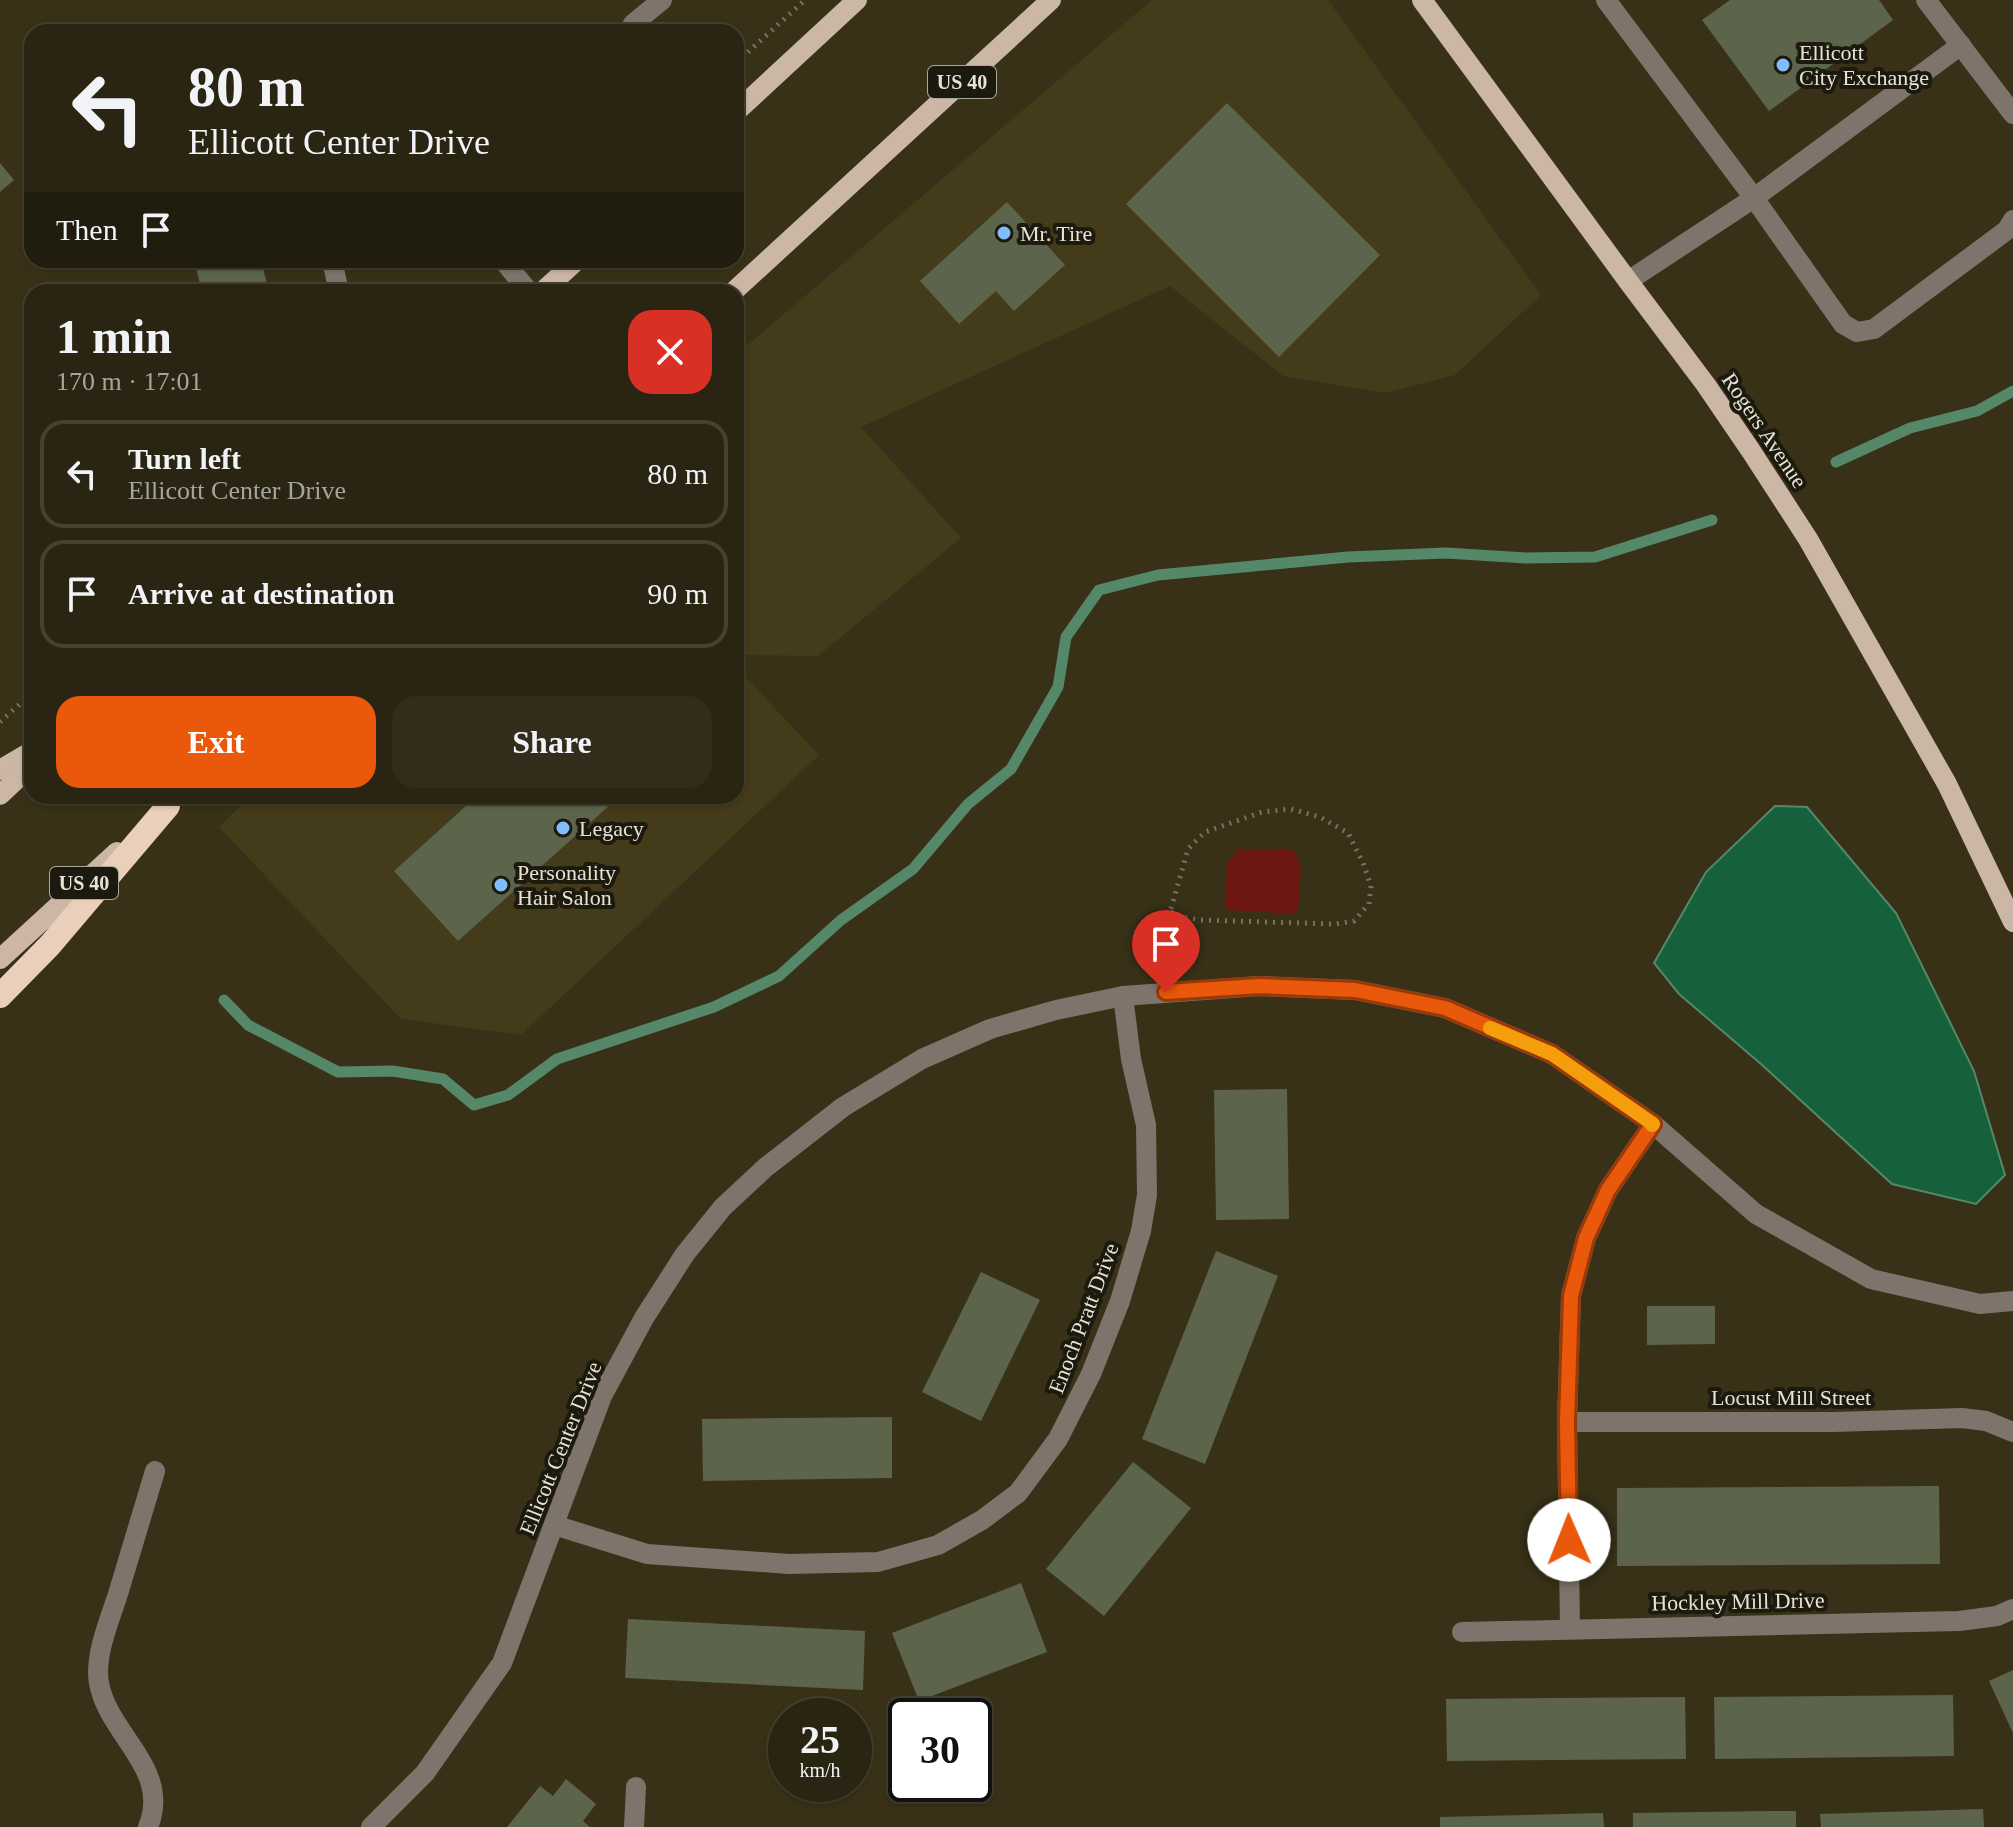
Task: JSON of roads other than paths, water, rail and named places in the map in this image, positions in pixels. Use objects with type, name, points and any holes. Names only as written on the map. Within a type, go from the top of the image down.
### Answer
[{"type":"highway","points":[[0,996],[50,945],[171,804]]},
{"type":"main road","points":[[744,105],[857,0]]},
{"type":"main road","name":"US 40","points":[[742,284],[1051,0]]},
{"type":"main road","name":"Rogers Avenue","points":[[1422,0],[1706,385],[1808,539],[1947,784],[2013,922]]},
{"type":"main road","points":[[551,284],[568,268]]},
{"type":"main road","points":[[0,770],[24,756]]},
{"type":"main road","points":[[0,795],[24,772]]},
{"type":"main road","name":"US 40","points":[[0,959],[171,804]]},
{"type":"street","points":[[633,24],[662,0]]},
{"type":"street","points":[[1606,0],[1754,198],[1843,324],[1857,332],[1874,329],[2007,230],[2013,220]]},
{"type":"street","points":[[1926,0],[2013,114]]},
{"type":"street","points":[[1628,281],[1754,198],[1961,45]]},
{"type":"street","points":[[510,268],[522,284]]},
{"type":"street","name":"Ellicott Center Drive","points":[[371,1827],[425,1773],[502,1663],[602,1396],[644,1318],[677,1267],[723,1207],[766,1167],[843,1107],[922,1059],[990,1029],[1056,1010],[1123,996],[1259,986],[1355,990],[1445,1008],[1552,1054],[1653,1124],[1756,1214],[1871,1279],[1980,1304],[2013,1301]]},
{"type":"street","name":"Enoch Pratt Drive","points":[[554,1525],[647,1554],[789,1564],[878,1562],[938,1545],[982,1520],[1018,1493],[1058,1439],[1091,1374],[1120,1301],[1141,1231],[1147,1195],[1146,1125],[1131,1059],[1123,996]]},
{"type":"street","points":[[1570,1629],[1567,1422],[1571,1296],[1586,1238],[1608,1190],[1653,1124]]},
{"type":"street","name":"Locust Mill Street","points":[[1567,1422],[1833,1422],[1962,1418],[1986,1421],[2013,1432]]},
{"type":"street","points":[[148,1827],[154,1813],[150,1776],[108,1709],[98,1682],[101,1648],[155,1471]]},
{"type":"street","name":"Hockley Mill Drive","points":[[1462,1632],[1959,1621],[1997,1616],[2013,1609]]},
{"type":"street","points":[[634,1827],[636,1787]]},
{"type":"waterway","points":[[1836,462],[1910,428],[1977,411],[2013,391]]},
{"type":"waterway","points":[[224,1000],[248,1025],[338,1072],[393,1071],[443,1079],[474,1105],[508,1095],[557,1059],[714,1007],[779,976],[841,920],[913,869],[968,804],[1011,769],[1058,687],[1066,637],[1099,590],[1158,575],[1348,557],[1446,553],[1526,558],[1595,557],[1712,520]]},
{"type":"place","name":"Ellicott City Exchange","points":[[1783,65]]},
{"type":"place","name":"Mr. Tire","points":[[1004,233]]},
{"type":"place","name":"Legacy","points":[[563,828]]},
{"type":"place","name":"Personality Hair Salon","points":[[501,885]]}]
